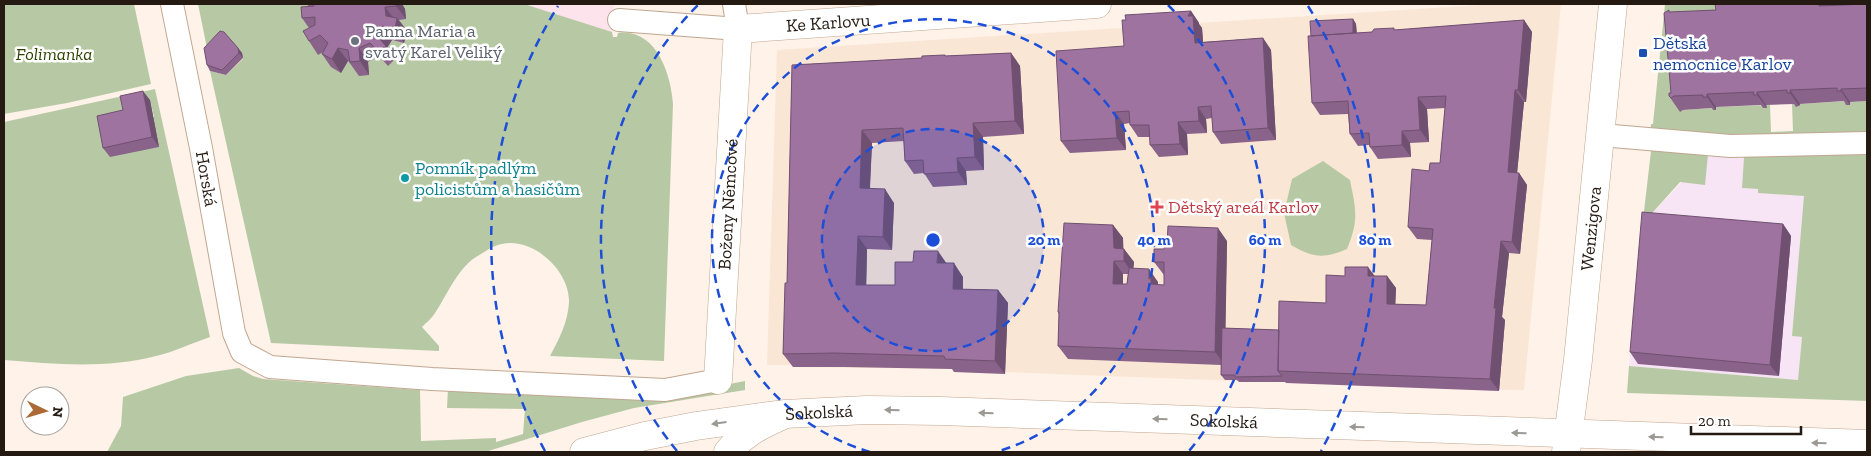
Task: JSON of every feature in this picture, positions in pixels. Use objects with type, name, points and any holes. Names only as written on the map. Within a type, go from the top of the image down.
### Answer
[{"type":"main road","name":"Ke Karlovu","points":[[736,16],[1098,4]]},
{"type":"main road","name":"Wenzigova","points":[[1567,443],[1578,360],[1613,4]]},
{"type":"main road","name":"Boženy Němcové","points":[[718,380],[736,16]]},
{"type":"main road","name":"Sokolská","points":[[584,452],[645,436],[696,426],[784,414],[868,410],[941,411],[1567,443],[1867,444]]},
{"type":"main road","points":[[728,452],[737,441],[751,430],[784,414]]},
{"type":"lane","name":"Horská","points":[[172,4],[201,148],[234,333],[242,352],[270,367],[432,379],[666,390],[718,380]]},
{"type":"lane","points":[[619,20],[736,16]]},
{"type":"lane","points":[[1601,135],[1730,146],[1867,143]]},
{"type":"shaded area","points":[[524,4],[614,4],[612,32]]},
{"type":"shaded area","name":"Dětský areál Karlov","points":[[1495,4],[1561,4],[1524,390],[1239,382],[1005,372],[1005,374],[954,372],[953,369],[767,365],[777,50]]},
{"type":"shaded area","points":[[1708,154],[1744,157],[1742,188],[1758,189],[1758,193],[1805,196],[1792,336],[1802,337],[1798,380],[1629,366],[1643,220],[1646,220]]},
{"type":"green space","name":"Folimanka","points":[[4,4],[134,4],[151,84],[67,103],[4,114]]},
{"type":"green space","points":[[198,4],[309,4],[318,54],[330,48],[341,73],[348,61],[364,62],[379,56],[388,65],[395,59],[386,50],[392,40],[404,42],[396,29],[393,4],[524,4],[612,32],[613,37],[617,37],[618,33],[631,33],[652,45],[665,67],[672,92],[673,104],[664,361],[550,356],[560,337],[567,316],[568,290],[556,268],[547,259],[537,251],[514,243],[502,244],[486,251],[473,259],[460,272],[434,315],[422,327],[439,346],[439,351],[271,343],[210,71],[226,75],[243,59],[242,53],[228,37],[208,53]]},
{"type":"green space","points":[[1665,4],[1724,4],[1680,111],[1713,108],[1713,110],[1716,110],[1716,107],[1770,105],[1771,132],[1793,131],[1792,104],[1797,104],[1797,107],[1800,104],[1846,101],[1850,105],[1850,102],[1867,101],[1867,401],[1627,393],[1629,366],[1798,380],[1802,337],[1792,336],[1804,196],[1758,193],[1758,189],[1742,188],[1744,157],[1708,154],[1705,185],[1680,182],[1645,221],[1643,220],[1651,151],[1649,150],[1651,124],[1653,124]]},
{"type":"green space","points":[[155,89],[210,337],[163,354],[118,363],[42,363],[4,360],[4,122]],"holes":[[[150,100],[154,117],[130,119]]]},
{"type":"green space","points":[[1323,161],[1350,180],[1354,199],[1355,222],[1347,249],[1319,256],[1306,253],[1291,245],[1284,213],[1292,179]]},
{"type":"green space","points":[[239,368],[263,379],[420,390],[421,441],[496,438],[496,442],[523,434],[525,409],[447,408],[448,388],[657,398],[745,381],[745,390],[634,408],[485,452],[107,452],[121,426],[123,397],[186,376]]},
{"type":"building","name":"Panna Maria a svatý Karel Veliký","points":[[313,4],[396,4],[396,6],[385,7],[386,16],[397,18],[395,29],[382,26],[377,36],[386,46],[379,52],[370,43],[359,48],[360,61],[350,62],[348,50],[338,48],[332,59],[322,54],[328,43],[320,35],[309,41],[303,31],[315,25],[315,17],[302,18],[301,7],[314,6]]},
{"type":"building","points":[[1715,4],[1819,4],[1819,6],[1867,4],[1867,88],[1841,89],[1841,91],[1837,91],[1837,88],[1790,90],[1790,93],[1787,93],[1787,90],[1757,92],[1757,95],[1753,95],[1754,92],[1707,94],[1707,97],[1703,97],[1703,95],[1674,96],[1671,98],[1669,96],[1669,93],[1671,93],[1664,13],[1669,10],[1669,12],[1716,10]]},
{"type":"building","points":[[1191,11],[1188,16],[1193,16],[1195,43],[1263,38],[1268,128],[1213,132],[1211,106],[1198,107],[1199,121],[1178,122],[1180,144],[1150,145],[1149,125],[1130,125],[1129,111],[1115,112],[1117,138],[1061,141],[1056,51],[1124,46],[1122,20],[1126,20],[1125,15]]},
{"type":"building","points":[[1353,19],[1353,33],[1311,36],[1310,21]]},
{"type":"building","points":[[1524,20],[1518,90],[1515,90],[1508,172],[1519,173],[1512,242],[1501,241],[1494,308],[1496,308],[1490,379],[1278,371],[1279,301],[1326,303],[1326,275],[1345,276],[1345,267],[1368,267],[1368,276],[1387,276],[1387,304],[1426,305],[1433,229],[1408,227],[1412,169],[1429,171],[1430,163],[1440,163],[1446,96],[1418,97],[1420,130],[1402,131],[1402,145],[1370,147],[1369,133],[1350,134],[1348,101],[1312,103],[1308,36],[1372,32],[1374,29],[1394,28],[1394,30]]},
{"type":"building","points":[[220,31],[224,32],[238,48],[239,53],[222,70],[207,65],[204,48]]},
{"type":"building","points":[[1011,53],[1015,121],[973,123],[975,157],[957,158],[958,172],[924,174],[923,160],[905,161],[903,128],[862,130],[860,188],[885,189],[883,237],[858,236],[856,285],[895,285],[895,262],[913,262],[914,251],[938,251],[937,263],[954,263],[953,289],[998,290],[995,361],[945,359],[944,356],[834,353],[783,354],[785,283],[787,283],[792,65],[922,58],[922,56]]},
{"type":"building","points":[[143,91],[152,137],[103,148],[97,116],[123,110],[120,96]]},
{"type":"building","points":[[1642,212],[1783,224],[1770,365],[1630,352]]},
{"type":"building","points":[[1064,223],[1113,225],[1114,248],[1124,249],[1124,261],[1114,261],[1113,284],[1127,284],[1129,268],[1149,269],[1151,284],[1164,285],[1164,262],[1154,262],[1154,249],[1164,249],[1165,244],[1167,244],[1168,226],[1218,228],[1215,352],[1058,346],[1058,312]]},
{"type":"building","points":[[1222,328],[1279,330],[1278,371],[1282,376],[1235,377],[1235,375],[1221,375]]},
{"type":"place","name":"Panna Maria a svatý Karel Veliký","points":[[355,41]]},
{"type":"place","name":"Dětská nemocnice Karlov","points":[[1643,53]]},
{"type":"place","name":"Pomník padlým policistům a hasičům","points":[[405,178]]},
{"type":"place","name":"Dětský areál Karlov","points":[[1157,207]]}]
